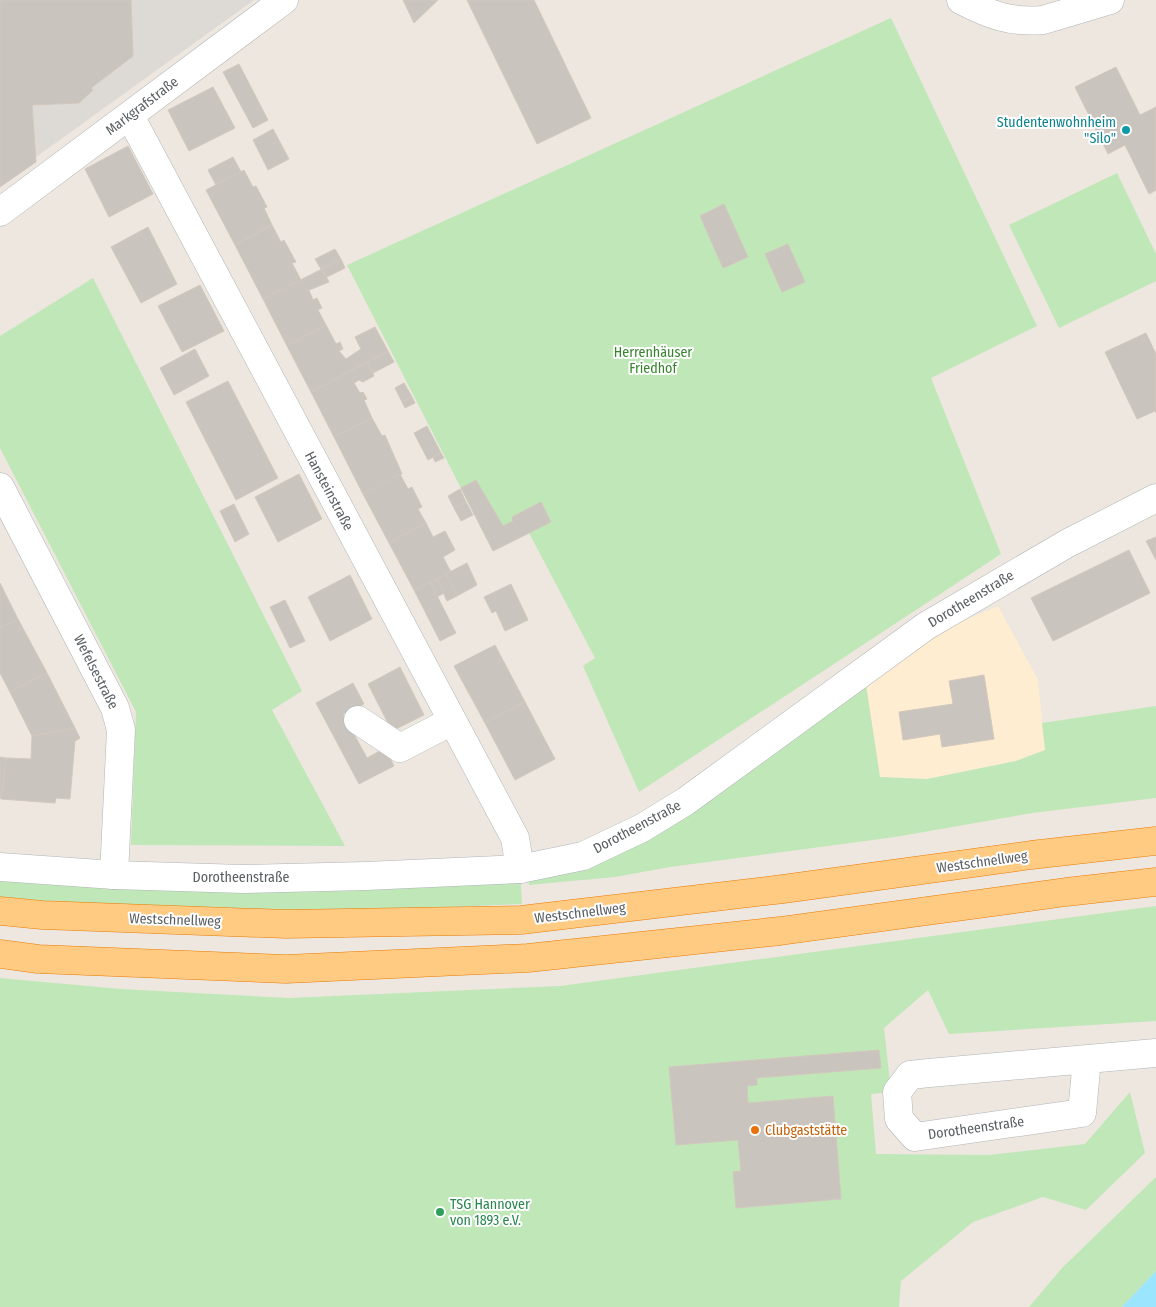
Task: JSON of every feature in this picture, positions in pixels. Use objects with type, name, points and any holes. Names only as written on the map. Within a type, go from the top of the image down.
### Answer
[{"type":"highway","name":"Westschnellweg","points":[[0,911],[42,915],[286,924],[521,920],[783,889],[1031,855],[1156,841]]},
{"type":"highway","points":[[0,954],[38,959],[286,969],[528,958],[780,931],[1066,892],[1156,882]]},
{"type":"street","name":"Markgrafstraße","points":[[0,212],[284,0]]},
{"type":"street","points":[[962,0],[1003,19],[1033,21],[1043,20],[1110,0]]},
{"type":"street","name":"Hansteinstraße","points":[[130,116],[515,838],[520,869]]},
{"type":"street","name":"Wefelsestraße","points":[[0,487],[115,708],[121,730],[114,875]]},
{"type":"street","name":"Dorotheenstraße","points":[[0,867],[114,875],[262,878],[366,876],[520,869],[583,856],[642,828],[686,801],[926,626],[1060,547],[1156,498]]},
{"type":"street","points":[[358,720],[400,748],[452,721]]},
{"type":"street","name":"Dorotheenstraße","points":[[1087,1059],[1082,1113],[914,1137],[899,1119],[896,1092],[910,1076],[1087,1059],[1156,1053]]},
{"type":"shaded area","points":[[0,0],[254,0],[0,183]]},
{"type":"shaded area","points":[[998,606],[1038,680],[1045,750],[1016,761],[927,779],[880,777],[866,685],[930,635]]},
{"type":"green space","name":"Herrenhäuser Friedhof","points":[[891,18],[1037,326],[931,378],[1001,554],[639,792],[583,666],[595,658],[529,533],[493,551],[347,265]]},
{"type":"green space","points":[[1117,173],[1156,254],[1156,281],[1059,328],[1009,225]]},
{"type":"green space","points":[[93,278],[302,691],[272,710],[345,846],[131,845],[136,712],[0,448],[0,336]]},
{"type":"green space","points":[[866,685],[880,777],[927,779],[1016,761],[1045,750],[1042,723],[1156,706],[1156,798],[1032,813],[895,837],[670,867],[615,877],[529,885],[528,876],[586,864]]},
{"type":"green space","points":[[0,867],[520,869],[522,904],[285,914],[0,899]]},
{"type":"green space","name":"TSG Hannover von 1893 e.V.","points":[[1156,906],[1156,1021],[949,1034],[928,990],[884,1028],[891,1092],[871,1094],[876,1154],[989,1155],[1085,1144],[1130,1092],[1145,1153],[1086,1210],[1043,1197],[973,1222],[901,1281],[899,1307],[0,1307],[0,978],[121,989],[288,998],[560,986]]},
{"type":"green space","points":[[1156,1177],[1156,1271],[1122,1307],[1029,1307],[1062,1268]]},
{"type":"water","points":[[1156,1271],[1156,1307],[1122,1307]]},
{"type":"building","points":[[0,0],[131,0],[133,56],[91,88],[93,90],[79,103],[32,105],[36,162],[0,187]]},
{"type":"building","points":[[403,0],[438,0],[414,23]]},
{"type":"building","points":[[467,0],[534,0],[591,118],[537,144]]},
{"type":"building","points":[[239,64],[268,120],[253,128],[223,72]]},
{"type":"building","name":"Studentenwohnheim \"Silo\"","points":[[1116,67],[1140,115],[1156,107],[1156,190],[1149,194],[1125,145],[1108,154],[1075,87]]},
{"type":"building","points":[[213,87],[235,128],[189,151],[168,110]]},
{"type":"building","points":[[273,129],[289,159],[268,170],[253,140]]},
{"type":"building","points":[[128,146],[153,194],[109,217],[85,169]]},
{"type":"building","points":[[233,157],[241,172],[216,185],[208,170]]},
{"type":"building","points":[[244,170],[253,187],[256,186],[267,207],[264,208],[272,225],[235,245],[206,190]]},
{"type":"building","points":[[724,204],[748,257],[723,268],[700,216]]},
{"type":"building","points":[[272,225],[281,242],[284,240],[296,262],[292,263],[301,280],[263,299],[235,245]]},
{"type":"building","points":[[148,227],[177,284],[141,303],[111,247]]},
{"type":"building","points":[[788,244],[805,282],[782,292],[765,254]]},
{"type":"building","points":[[335,249],[341,259],[321,269],[315,259]]},
{"type":"building","points":[[341,259],[345,268],[327,277],[322,269]]},
{"type":"building","points":[[322,269],[329,282],[309,290],[313,300],[317,298],[322,308],[318,310],[326,325],[287,346],[263,299]]},
{"type":"building","points":[[200,285],[224,331],[182,352],[158,306]]},
{"type":"building","points":[[326,325],[336,344],[340,342],[343,349],[339,351],[346,359],[361,349],[355,337],[375,327],[388,351],[311,392],[287,346]]},
{"type":"building","points":[[1146,333],[1156,354],[1156,413],[1155,411],[1137,419],[1105,352]]},
{"type":"building","points":[[195,349],[209,376],[174,395],[160,368]]},
{"type":"building","points":[[388,351],[394,362],[373,373],[368,362]]},
{"type":"building","points":[[368,362],[374,376],[363,382],[359,380],[354,383],[360,393],[363,392],[367,399],[364,400],[372,418],[334,437],[311,392]]},
{"type":"building","points":[[228,381],[278,478],[236,500],[186,402]]},
{"type":"building","points":[[404,383],[412,397],[402,402],[395,388]]},
{"type":"building","points":[[412,397],[415,403],[405,408],[402,402]]},
{"type":"building","points":[[372,418],[382,436],[385,435],[402,474],[363,494],[334,437]]},
{"type":"building","points":[[427,426],[441,453],[428,460],[414,433]]},
{"type":"building","points":[[441,453],[444,458],[435,462],[433,457]]},
{"type":"building","points":[[299,474],[322,519],[278,542],[255,497]]},
{"type":"building","points":[[400,474],[408,489],[412,487],[422,507],[418,509],[426,523],[389,543],[363,494]]},
{"type":"building","points":[[476,480],[503,526],[513,521],[512,517],[541,502],[551,522],[493,551],[461,488]]},
{"type":"building","points":[[460,489],[466,502],[454,508],[448,496]]},
{"type":"building","points":[[466,502],[473,515],[461,521],[454,508]]},
{"type":"building","points":[[234,504],[249,534],[235,542],[220,511]]},
{"type":"building","points":[[426,523],[433,537],[445,531],[455,550],[443,557],[451,572],[414,590],[389,543]]},
{"type":"building","points":[[1156,537],[1156,560],[1146,541]]},
{"type":"building","points":[[1129,550],[1150,593],[1053,641],[1031,598]]},
{"type":"building","points":[[467,563],[477,585],[457,596],[446,574]]},
{"type":"building","points":[[446,574],[457,596],[447,601],[437,579]]},
{"type":"building","points":[[350,575],[372,619],[330,641],[308,597]]},
{"type":"building","points":[[437,579],[444,593],[437,597],[430,582]]},
{"type":"building","points":[[430,582],[456,633],[440,641],[414,590]]},
{"type":"building","points":[[0,583],[18,619],[0,628]]},
{"type":"building","points":[[511,584],[528,620],[505,631],[496,611],[492,613],[484,597]]},
{"type":"building","points":[[285,600],[305,641],[290,648],[270,607]]},
{"type":"building","points":[[18,619],[47,673],[10,692],[0,673],[0,628]]},
{"type":"building","points":[[495,645],[525,702],[485,723],[454,666]]},
{"type":"building","points":[[400,667],[424,715],[392,731],[368,684]]},
{"type":"building","points":[[47,673],[75,728],[32,736],[10,692]]},
{"type":"building","points":[[984,675],[994,739],[942,747],[940,734],[903,740],[899,712],[953,704],[949,681]]},
{"type":"building","points":[[353,683],[364,704],[343,714],[367,758],[385,748],[394,766],[359,784],[316,703]]},
{"type":"building","points":[[525,702],[555,759],[515,780],[485,723]]},
{"type":"building","points":[[75,728],[80,738],[75,741],[70,799],[56,798],[55,803],[1,799],[6,758],[31,759],[32,736]]},
{"type":"building","points":[[0,757],[6,758],[1,799],[0,798]]},
{"type":"building","name":"Clubgaststätte","points":[[879,1050],[881,1068],[757,1078],[757,1085],[747,1086],[748,1103],[833,1096],[841,1199],[736,1208],[733,1172],[741,1171],[738,1140],[676,1145],[669,1067]]},
{"type":"place","name":"Studentenwohnheim \"Silo\"","points":[[1126,130]]},
{"type":"place","name":"Clubgaststätte","points":[[755,1130]]},
{"type":"place","name":"TSG Hannover von 1893 e.V.","points":[[440,1212]]}]
